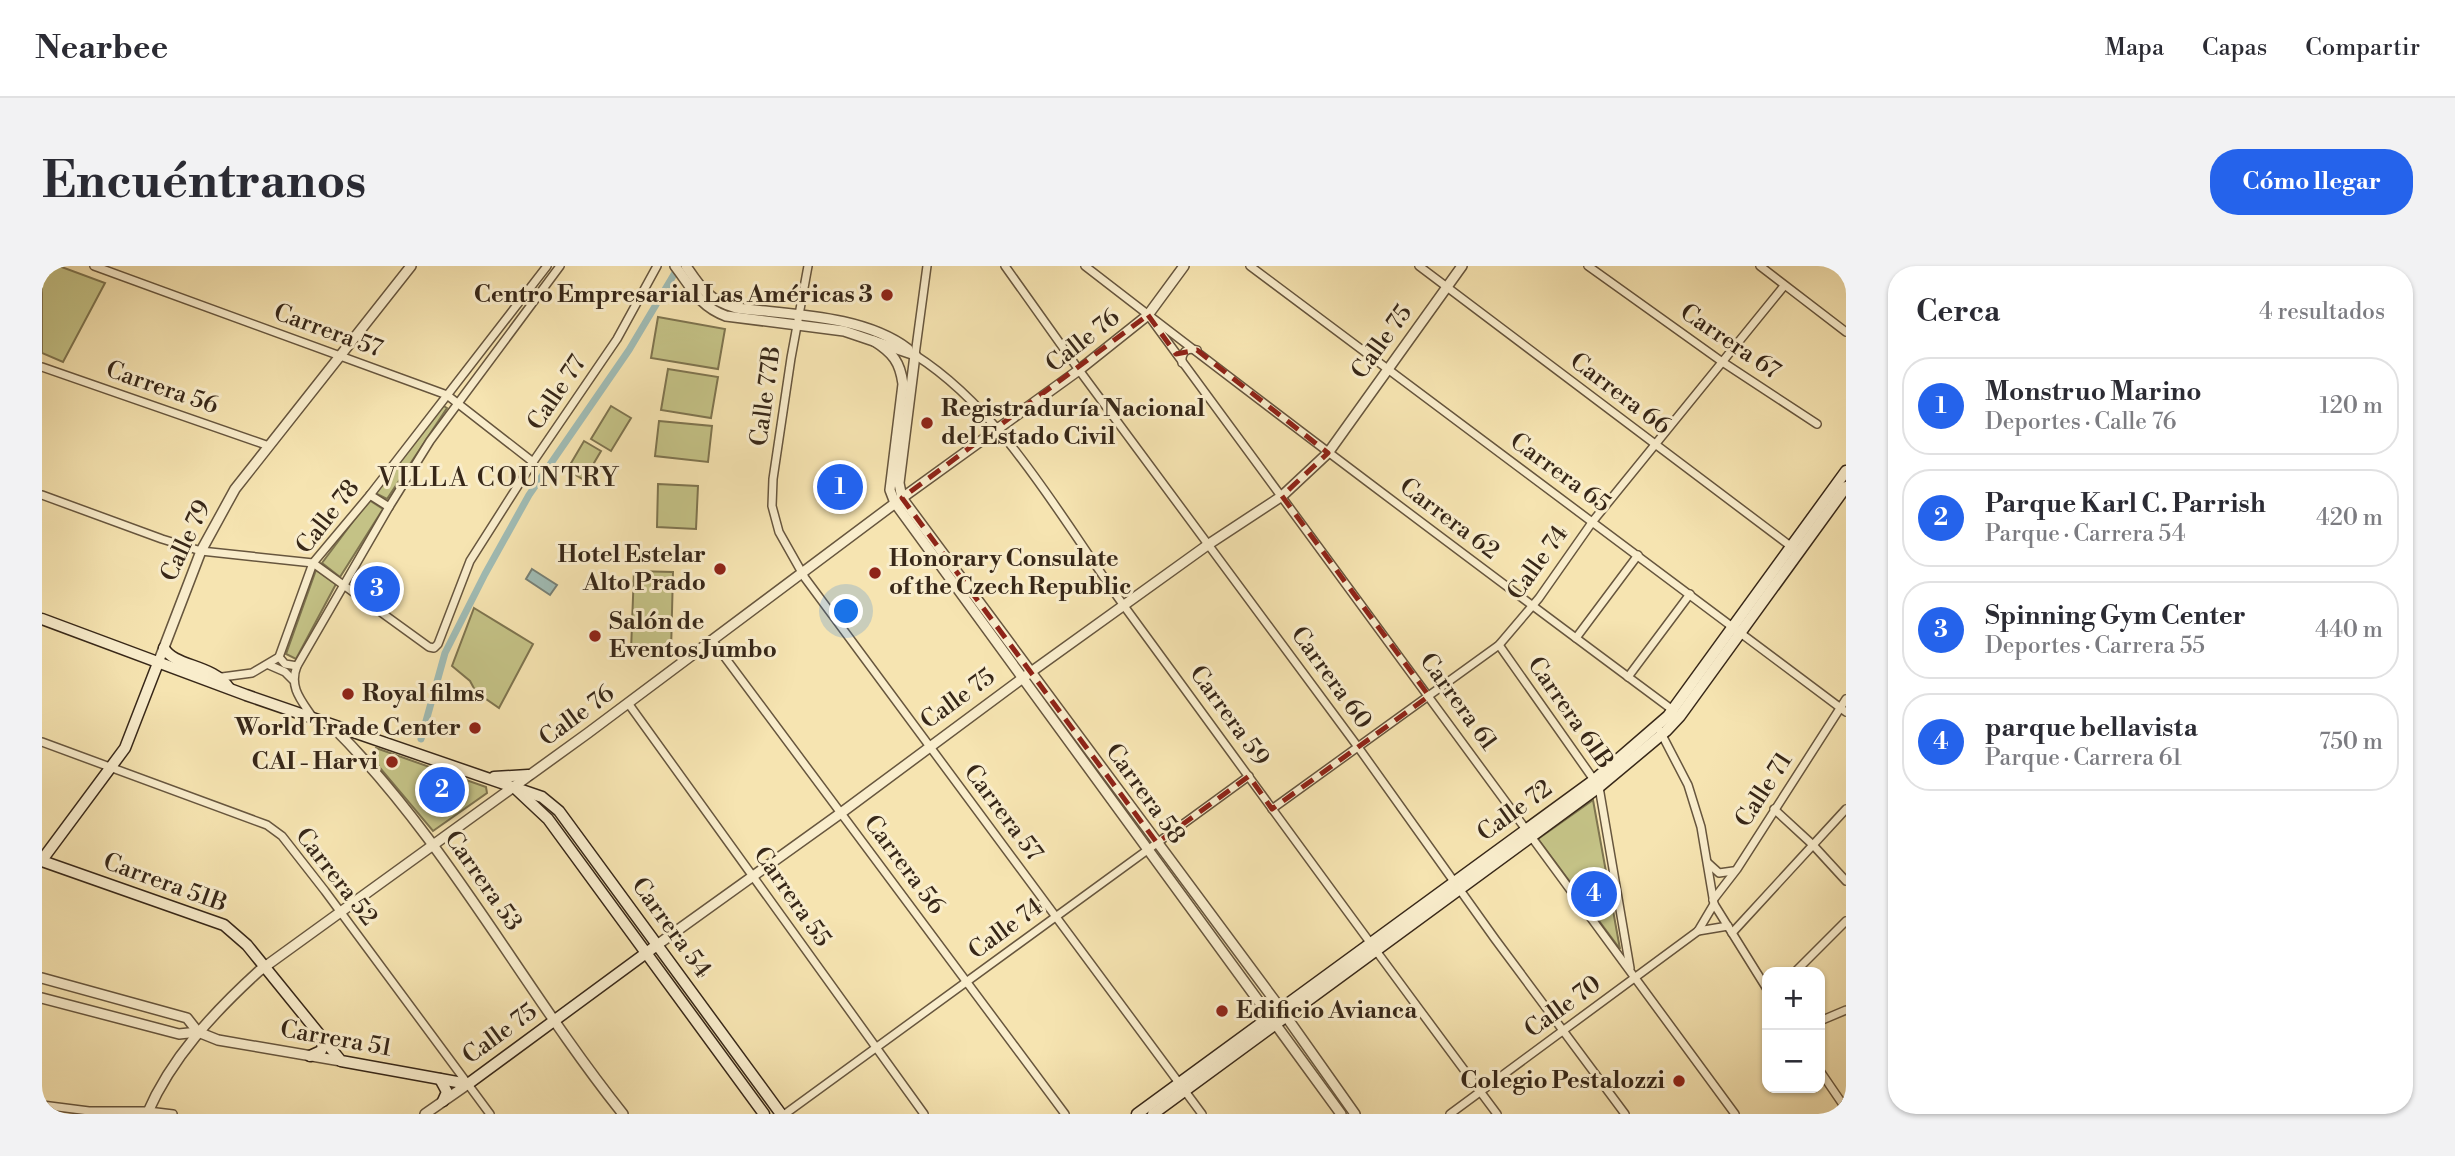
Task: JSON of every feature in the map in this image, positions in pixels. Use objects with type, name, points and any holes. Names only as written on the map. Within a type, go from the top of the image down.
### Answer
[{"type":"main road","name":"Calle 72","points":[[1137,1114],[1182,1087],[1597,784],[1659,730],[1676,713],[1795,549],[1846,471]]},
{"type":"main road","name":"Calle 72","points":[[1795,549],[1845,490]]},
{"type":"main road","name":"Carrera 53","points":[[42,619],[205,680],[328,722]]},
{"type":"main road","points":[[164,648],[173,657],[222,677],[230,689]]},
{"type":"main road","name":"Calle 79","points":[[42,860],[125,748],[158,663]]},
{"type":"main road","points":[[205,680],[222,677]]},
{"type":"main road","name":"Carrera 54","points":[[328,722],[535,793],[559,811],[783,1114]]},
{"type":"main road","points":[[485,777],[528,775]]},
{"type":"main road","name":"Carrera 54","points":[[513,786],[548,819],[764,1114]]},
{"type":"main road","name":"Carrera 51B","points":[[42,860],[224,925],[247,945],[341,1061]]},
{"type":"main road","points":[[589,875],[600,867]]},
{"type":"main road","name":"Calle 75","points":[[468,1084],[657,945]]},
{"type":"main road","points":[[713,1046],[725,1037]]},
{"type":"main road","points":[[310,1056],[321,1051],[325,1041]]},
{"type":"main road","name":"Carrera 51","points":[[341,1061],[468,1084]]},
{"type":"main road","points":[[440,1079],[446,1087],[443,1101]]},
{"type":"main road","name":"Calle 72","points":[[1153,1114],[1182,1087]]},
{"type":"street","name":"Carrera 57","points":[[94,266],[447,395],[533,463]]},
{"type":"street","name":"Calle 79","points":[[158,663],[201,551],[235,489],[411,266]]},
{"type":"street","name":"Calle 78","points":[[222,677],[244,675],[270,665],[279,657],[313,563],[370,495],[547,266]]},
{"type":"street","name":"Calle 78","points":[[294,681],[297,666],[389,507],[457,403],[560,266]]},
{"type":"street","name":"Calle 77","points":[[343,584],[429,648],[438,645],[470,561],[617,339],[657,266]]},
{"type":"street","points":[[675,266],[687,272],[719,303],[844,331],[915,355]]},
{"type":"street","name":"Calle 77B","points":[[779,532],[772,506],[773,479],[808,266]]},
{"type":"street","points":[[898,501],[927,266]]},
{"type":"street","name":"Carrera 60","points":[[1005,266],[1625,1114]]},
{"type":"street","name":"Carrera 62","points":[[1086,266],[1328,453],[1676,713]]},
{"type":"street","name":"Calle 76","points":[[147,1112],[158,1090],[198,1032],[228,999],[265,967],[1079,370],[1148,314],[1184,266]]},
{"type":"street","name":"Carrera 65","points":[[1250,266],[1844,709]]},
{"type":"street","name":"Carrera 66","points":[[1419,266],[1795,549]]},
{"type":"street","name":"Calle 75","points":[[657,945],[841,813],[1031,671],[1209,544],[1282,496],[1328,453],[1462,266]]},
{"type":"street","name":"Carrera 67","points":[[1588,266],[1721,361],[1817,425]]},
{"type":"street","points":[[1762,267],[1846,332]]},
{"type":"street","name":"Calle 74","points":[[1272,809],[1499,645],[1533,606],[1593,521],[1654,444],[1784,286]]},
{"type":"street","name":"Carrera 61","points":[[1148,314],[1735,1114]]},
{"type":"street","points":[[797,320],[850,323],[874,330],[901,344],[915,355]]},
{"type":"street","points":[[874,341],[897,359],[901,369],[903,384],[890,490],[898,501]]},
{"type":"street","points":[[1182,363],[1181,356],[1185,351],[1191,348],[1197,350]]},
{"type":"street","name":"Carrera 59","points":[[915,355],[950,380],[999,429],[1124,606],[1497,1114]]},
{"type":"street","name":"Carrera 56","points":[[42,367],[269,446]]},
{"type":"street","points":[[42,495],[201,551],[313,563],[343,584]]},
{"type":"street","points":[[370,495],[389,507]]},
{"type":"street","name":"Carrera 58","points":[[898,501],[955,578],[1022,678],[1342,1114]]},
{"type":"street","name":"Carrera 57","points":[[779,532],[802,573],[1202,1114]]},
{"type":"street","points":[[1576,638],[1638,555]]},
{"type":"street","name":"Carrera 58","points":[[955,578],[1031,671],[1355,1114]]},
{"type":"street","points":[[1628,677],[1690,594]]},
{"type":"street","name":"Carrera 56","points":[[712,640],[1065,1114]]},
{"type":"street","name":"Carrera 61B","points":[[1499,645],[1597,784],[1634,976]]},
{"type":"street","points":[[279,657],[285,664],[297,666]]},
{"type":"street","points":[[270,665],[285,672],[294,681],[300,699],[311,715]]},
{"type":"street","name":"Calle 71","points":[[1714,902],[1774,809],[1844,709],[1846,699]]},
{"type":"street","name":"Carrera 55","points":[[628,703],[924,1114]]},
{"type":"street","name":"Carrera 53","points":[[328,722],[354,748],[433,845],[623,1114]]},
{"type":"street","points":[[1659,730],[1688,785],[1701,827],[1714,902],[1762,981]]},
{"type":"street","name":"Carrera 52","points":[[42,742],[267,825],[282,836],[490,1114]]},
{"type":"street","name":"Calle 74","points":[[783,1114],[1249,776]]},
{"type":"street","points":[[1774,809],[1813,845],[1846,881]]},
{"type":"street","points":[[1730,930],[1846,809]]},
{"type":"street","points":[[1708,863],[1719,873],[1737,869]]},
{"type":"street","name":"Calle 70","points":[[1450,1114],[1698,931],[1714,902]]},
{"type":"street","points":[[1800,967],[1846,920]]},
{"type":"street","points":[[1206,928],[1216,922]]},
{"type":"street","name":"Calle 70","points":[[1698,931],[1730,930]]},
{"type":"street","points":[[42,990],[44,979]]},
{"type":"street","name":"Carrera 51","points":[[44,979],[187,1018],[198,1032]]},
{"type":"street","name":"Carrera 51","points":[[42,998],[179,1034],[198,1032],[218,1040],[341,1061]]},
{"type":"street","points":[[107,1016],[114,999]]},
{"type":"street","points":[[1825,1019],[1846,1010]]},
{"type":"street","points":[[1825,1079],[1844,1109]]},
{"type":"street","name":"Calle 75","points":[[425,1114],[468,1084]]},
{"type":"street","points":[[42,1105],[89,1111],[173,1114]]},
{"type":"highlighted area","points":[[1148,315],[1176,354],[1197,350],[1328,453],[1282,496],[1429,696],[1272,809],[1249,776],[1157,843],[902,498]]},
{"type":"shaded area","points":[[50,266],[59,266],[105,283],[63,362],[42,353],[42,282]]},
{"type":"shaded area","points":[[658,317],[725,329],[718,369],[651,358]]},
{"type":"shaded area","points":[[668,369],[718,377],[711,418],[661,410]]},
{"type":"shaded area","points":[[442,405],[447,408],[387,499],[375,493]]},
{"type":"shaded area","points":[[611,406],[631,418],[611,451],[591,439]]},
{"type":"shaded area","points":[[659,421],[712,426],[708,462],[655,456]]},
{"type":"shaded area","points":[[584,441],[601,451],[584,480],[567,470]]},
{"type":"shaded area","points":[[658,484],[698,486],[696,529],[657,527]]},
{"type":"shaded area","points":[[369,500],[383,509],[340,577],[322,563]]},
{"type":"shaded area","points":[[316,570],[336,584],[296,659],[286,654]]},
{"type":"shaded area","points":[[634,571],[673,572],[671,652],[631,651]]},
{"type":"shaded area","points":[[474,608],[533,644],[499,708],[476,692],[470,681],[452,666]]},
{"type":"shaded area","points":[[376,748],[486,787],[487,793],[433,831],[370,756]]},
{"type":"shaded area","points":[[1593,800],[1620,949],[1538,839]]},
{"type":"water","points":[[828,476],[854,479],[852,491],[838,495],[827,491]]},
{"type":"water","points":[[532,569],[557,585],[550,595],[526,579]]},
{"type":"waterway","points":[[421,739],[445,653],[485,574],[529,495],[629,350],[679,266]]},
{"type":"place","name":"Centro Empresarial Las Américas 3","points":[[887,295]]},
{"type":"place","name":"Registraduría Nacional del Estado Civil","points":[[927,423]]},
{"type":"place","name":"Monstruo Marino","points":[[840,487]]},
{"type":"place","name":"Hotel Estelar Alto Prado","points":[[720,569]]},
{"type":"place","name":"Honorary Consulate of the Czech Republic","points":[[875,573]]},
{"type":"place","name":"Spinning Gym Center","points":[[377,589]]},
{"type":"place","name":"Salón de Eventos Jumbo","points":[[595,636]]},
{"type":"place","name":"Royal films","points":[[348,694]]},
{"type":"place","name":"World Trade Center","points":[[475,728]]},
{"type":"place","name":"CAI - Harvi","points":[[392,762]]},
{"type":"place","name":"Parque Karl C. Parrish","points":[[442,790]]},
{"type":"place","name":"parque bellavista","points":[[1594,894]]},
{"type":"place","name":"Edificio Avianca","points":[[1222,1011]]},
{"type":"place","name":"Colegio Pestalozzi","points":[[1679,1081]]},
{"type":"district","name":"VILLA COUNTRY","points":[[499,478]]}]
